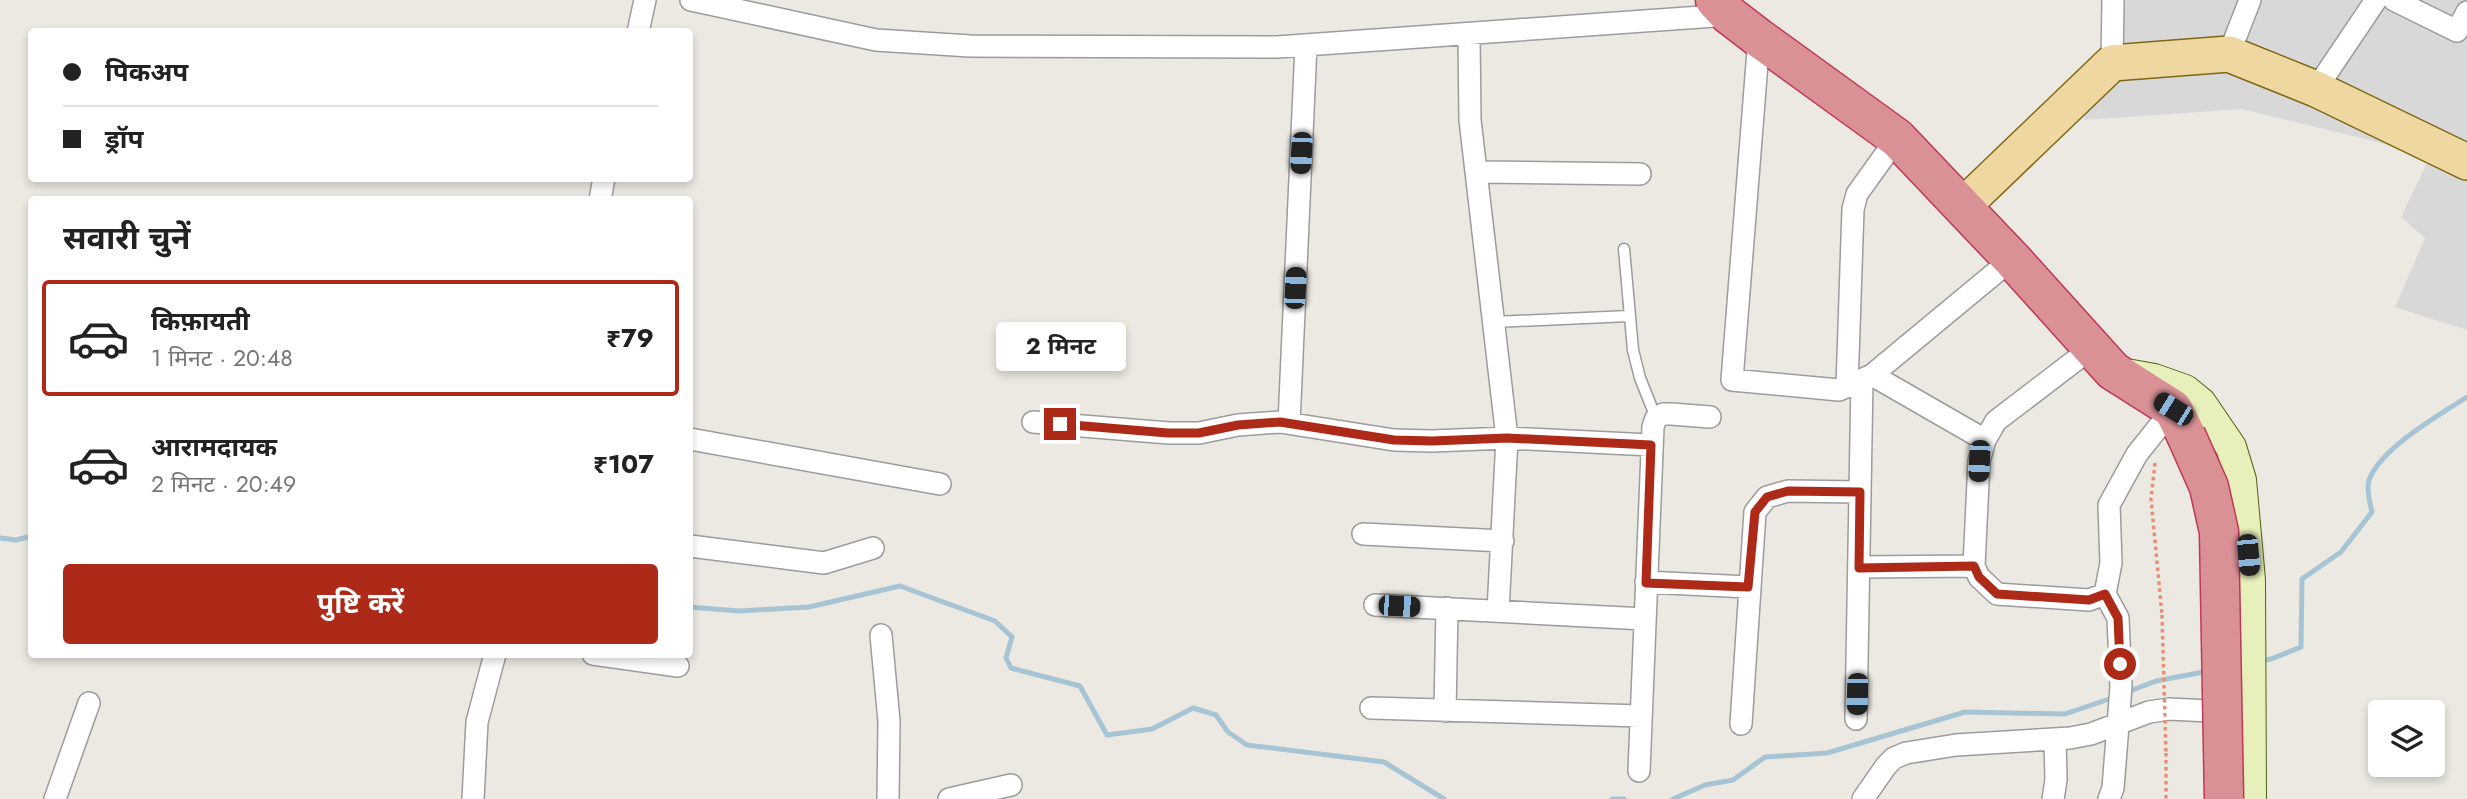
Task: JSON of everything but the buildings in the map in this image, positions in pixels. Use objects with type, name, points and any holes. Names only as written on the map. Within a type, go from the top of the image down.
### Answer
[{"type":"highway","points":[[1722,8],[1897,138],[2103,359],[2180,422],[2209,487],[2219,532],[2224,799]]},
{"type":"main road","points":[[1963,206],[2112,63],[2230,54],[2316,89],[2467,162]]},
{"type":"street","points":[[639,28],[645,0]]},
{"type":"street","points":[[691,0],[876,40],[970,46],[1136,48],[1306,46],[1469,35],[1722,8]]},
{"type":"street","points":[[2112,63],[2113,0]]},
{"type":"street","points":[[2230,54],[2250,0]]},
{"type":"street","points":[[2316,89],[2376,0]]},
{"type":"street","points":[[2394,0],[2457,31],[2467,12]]},
{"type":"street","points":[[1469,35],[1470,120],[1507,438],[1498,611]]},
{"type":"street","points":[[1759,38],[1732,380],[1839,390],[1860,381],[2012,259]]},
{"type":"street","points":[[1289,423],[1306,46]]},
{"type":"street","points":[[1856,719],[1860,381],[1853,209],[1857,194],[1897,138]]},
{"type":"street","points":[[1477,172],[1640,174]]},
{"type":"street","points":[[2105,594],[2089,600],[1997,594],[1979,577],[1974,566],[1979,461],[1985,440],[1996,421],[2103,359],[2185,390],[2201,403],[2231,447],[2241,480],[2250,580],[2251,799]]},
{"type":"street","points":[[1860,381],[1985,440]]},
{"type":"street","points":[[1639,771],[1651,445],[1656,418],[1663,414],[1710,417]]},
{"type":"street","points":[[1033,422],[1168,433],[1199,433],[1266,422],[1289,423],[1394,440],[1507,438],[1651,445]]},
{"type":"street","points":[[2109,799],[2113,788],[2121,687],[2118,618],[2105,594],[2111,563],[2109,505],[2137,454],[2180,422]]},
{"type":"street","points":[[693,440],[940,484]]},
{"type":"street","points":[[1741,724],[1755,512],[1767,497],[1788,491],[1860,492]]},
{"type":"street","points":[[1363,534],[1503,541]]},
{"type":"street","points":[[693,546],[824,563],[873,548]]},
{"type":"street","points":[[1859,568],[1974,566]]},
{"type":"street","points":[[1646,583],[1748,587]]},
{"type":"street","points":[[1376,605],[1645,619]]},
{"type":"street","points":[[1445,710],[1447,608]]},
{"type":"street","points":[[881,635],[889,722],[888,799]]},
{"type":"street","points":[[473,799],[477,722],[494,658]]},
{"type":"street","points":[[621,658],[678,666]]},
{"type":"street","points":[[55,799],[89,703]]},
{"type":"street","points":[[1371,708],[1642,716]]},
{"type":"street","points":[[1863,799],[1886,766],[1906,753],[1956,745],[2091,734],[2149,712],[2169,709],[2250,713]]},
{"type":"street","points":[[2053,799],[2056,780],[2055,739]]},
{"type":"street","points":[[949,799],[1011,786]]},
{"type":"lane","points":[[1624,249],[1629,316],[1640,378],[1656,418]]},
{"type":"lane","points":[[1494,322],[1629,316]]},
{"type":"path","points":[[2155,461],[2151,499],[2162,615],[2166,799]]},
{"type":"shaded area","points":[[2114,0],[2467,0],[2467,330],[2395,307],[2425,238],[2401,217],[2431,155],[2242,109],[2084,120]]},
{"type":"waterway","points":[[2260,661],[2301,647],[2302,579],[2341,552],[2372,512],[2368,484],[2385,456],[2412,433],[2467,397]]},
{"type":"waterway","points":[[0,538],[16,540],[28,537]]},
{"type":"waterway","points":[[693,607],[739,611],[809,607],[900,586],[995,621],[1012,637],[1006,658],[1011,668],[1080,686],[1107,735],[1152,729],[1193,708],[1216,715],[1228,732],[1247,745],[1384,762],[1444,799]]},
{"type":"waterway","points":[[2125,693],[2156,681],[2209,671]]},
{"type":"waterway","points":[[1673,799],[1705,785],[1733,780],[1765,757],[1827,753],[1965,712],[2065,714],[2115,697]]},
{"type":"waterway","points":[[1612,799],[1624,799]]},
{"type":"route","points":[[1060,424],[1199,433],[1238,425],[1280,422],[1394,440],[1507,438],[1651,445],[1646,583],[1748,587],[1755,512],[1767,497],[1788,491],[1860,492],[1859,568],[1974,566],[1979,577],[1997,594],[2089,600],[2105,594],[2118,618],[2120,664]]}]
